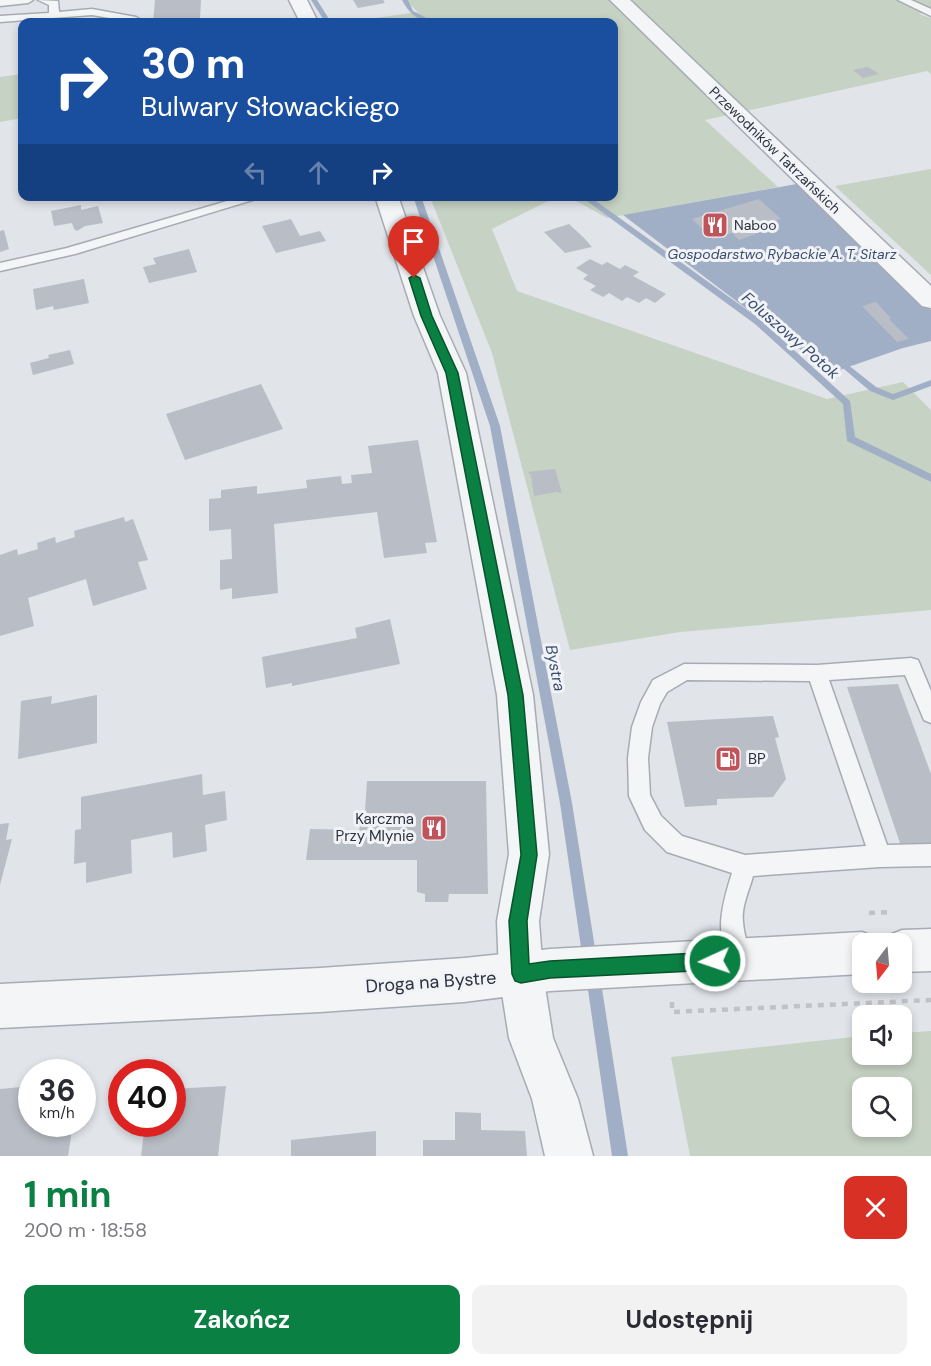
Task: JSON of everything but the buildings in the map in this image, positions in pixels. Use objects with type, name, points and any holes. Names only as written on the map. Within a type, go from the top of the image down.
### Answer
[{"type":"street","points":[[298,0],[307,18]]},
{"type":"street","name":"Przewodników Tatrzańskich","points":[[619,0],[931,300]]},
{"type":"street","points":[[388,201],[427,316],[452,373],[515,695],[529,855],[518,921],[536,972],[531,1038],[555,1099],[569,1156]]},
{"type":"street","points":[[912,951],[931,950]]},
{"type":"street","name":"Droga na Bystre","points":[[0,1006],[331,989],[536,972],[852,954]]},
{"type":"lane","points":[[0,3],[43,0],[54,3],[54,16]]},
{"type":"lane","points":[[903,0],[931,13]]},
{"type":"lane","points":[[0,19],[92,12],[125,18]]},
{"type":"lane","points":[[0,267],[70,251],[243,201]]},
{"type":"lane","points":[[931,714],[911,666],[817,673],[684,672],[660,686],[651,702],[642,727],[638,758],[640,796],[653,823],[675,845],[745,866],[880,856],[931,855]]},
{"type":"lane","points":[[817,673],[880,856]]},
{"type":"lane","points":[[738,960],[731,921],[732,909],[745,866]]},
{"type":"path","points":[[659,964],[672,1012],[931,1000]]},
{"type":"green space","points":[[405,0],[931,0],[931,11],[919,14],[931,18],[931,74],[927,71],[705,120],[778,187],[607,218],[576,201],[618,201],[618,18],[376,18],[418,12]]},
{"type":"green space","points":[[18,75],[18,119],[0,122],[0,77]]},
{"type":"green space","points":[[931,169],[931,275],[835,186]]},
{"type":"green space","points":[[432,201],[548,201],[492,229],[517,291],[827,399],[903,382],[931,410],[931,610],[680,632],[570,650],[492,353]]},
{"type":"green space","points":[[931,1031],[931,1156],[690,1156],[671,1057],[852,1037],[852,1065],[912,1065],[912,1032]]},
{"type":"water","name":"Gospodarstwo Rybackie A. T. Sitarz","points":[[802,183],[931,310],[931,341],[903,348],[831,373],[623,215]]},
{"type":"waterway","name":"Bystra","points":[[314,0],[325,18]]},
{"type":"waterway","name":"Foluszowy Potok","points":[[405,0],[411,12],[423,18]]},
{"type":"waterway","name":"Bystra","points":[[419,201],[495,426],[566,803],[590,961]]},
{"type":"waterway","name":"Foluszowy Potok","points":[[590,201],[758,322],[847,403],[850,439],[931,478]]},
{"type":"waterway","points":[[847,367],[873,389],[893,397],[931,383]]},
{"type":"waterway","name":"Bystra","points":[[593,976],[620,1156]]},
{"type":"place","name":"Naboo","points":[[715,225]]},
{"type":"place","name":"BP","points":[[728,759]]},
{"type":"place","name":"Karczma Przy Mlynie","points":[[434,828]]},
{"type":"route","points":[[414,278],[427,316],[452,373],[515,695],[529,855],[518,921],[521,974],[550,970],[715,961]]}]
